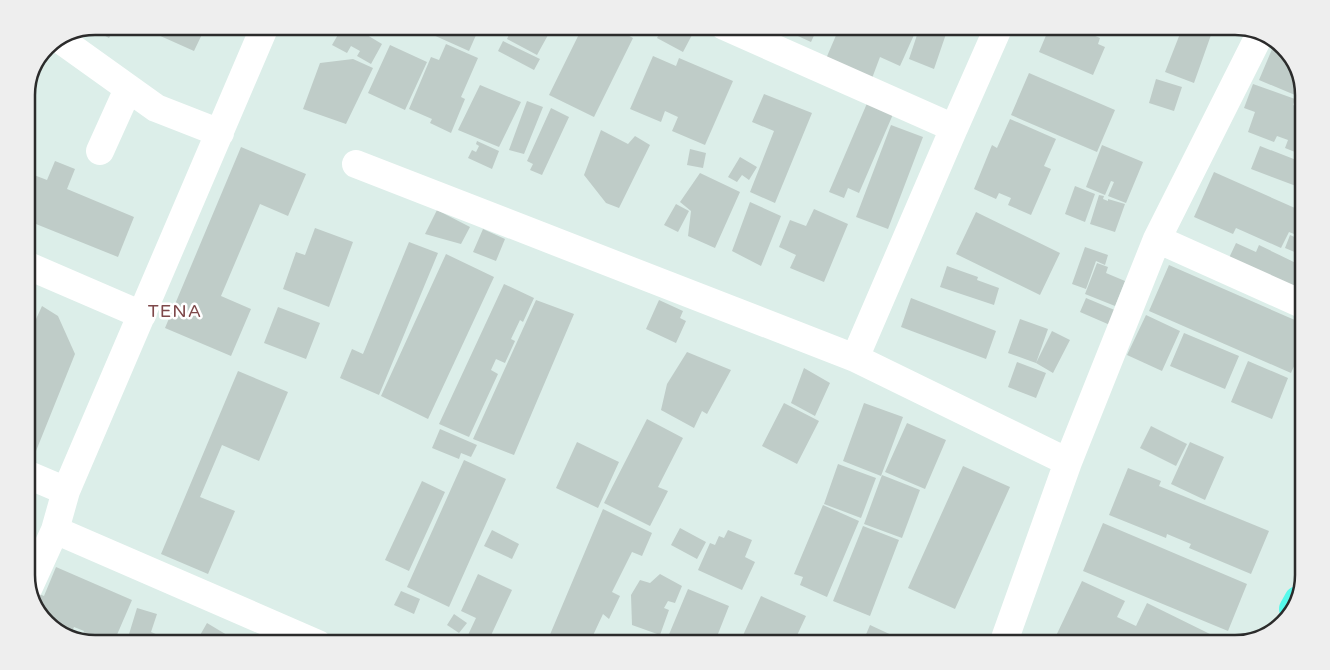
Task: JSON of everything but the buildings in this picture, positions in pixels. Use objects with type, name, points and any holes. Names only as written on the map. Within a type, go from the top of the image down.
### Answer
[{"type":"street","points":[[35,574],[55,530],[66,491],[261,35]]},
{"type":"street","points":[[744,35],[954,128]]},
{"type":"street","points":[[855,358],[995,35]]},
{"type":"street","points":[[1006,635],[1068,462],[1157,238],[1257,39]]},
{"type":"street","points":[[66,43],[156,108],[220,134]]},
{"type":"street","points":[[100,152],[128,89]]},
{"type":"street","points":[[356,164],[855,358],[1068,462]]},
{"type":"street","points":[[1157,238],[1295,301]]},
{"type":"street","points":[[35,269],[142,315]]},
{"type":"street","points":[[35,478],[66,491]]},
{"type":"street","points":[[55,530],[290,635]]},
{"type":"district","name":"TENA","points":[[175,311]]}]
